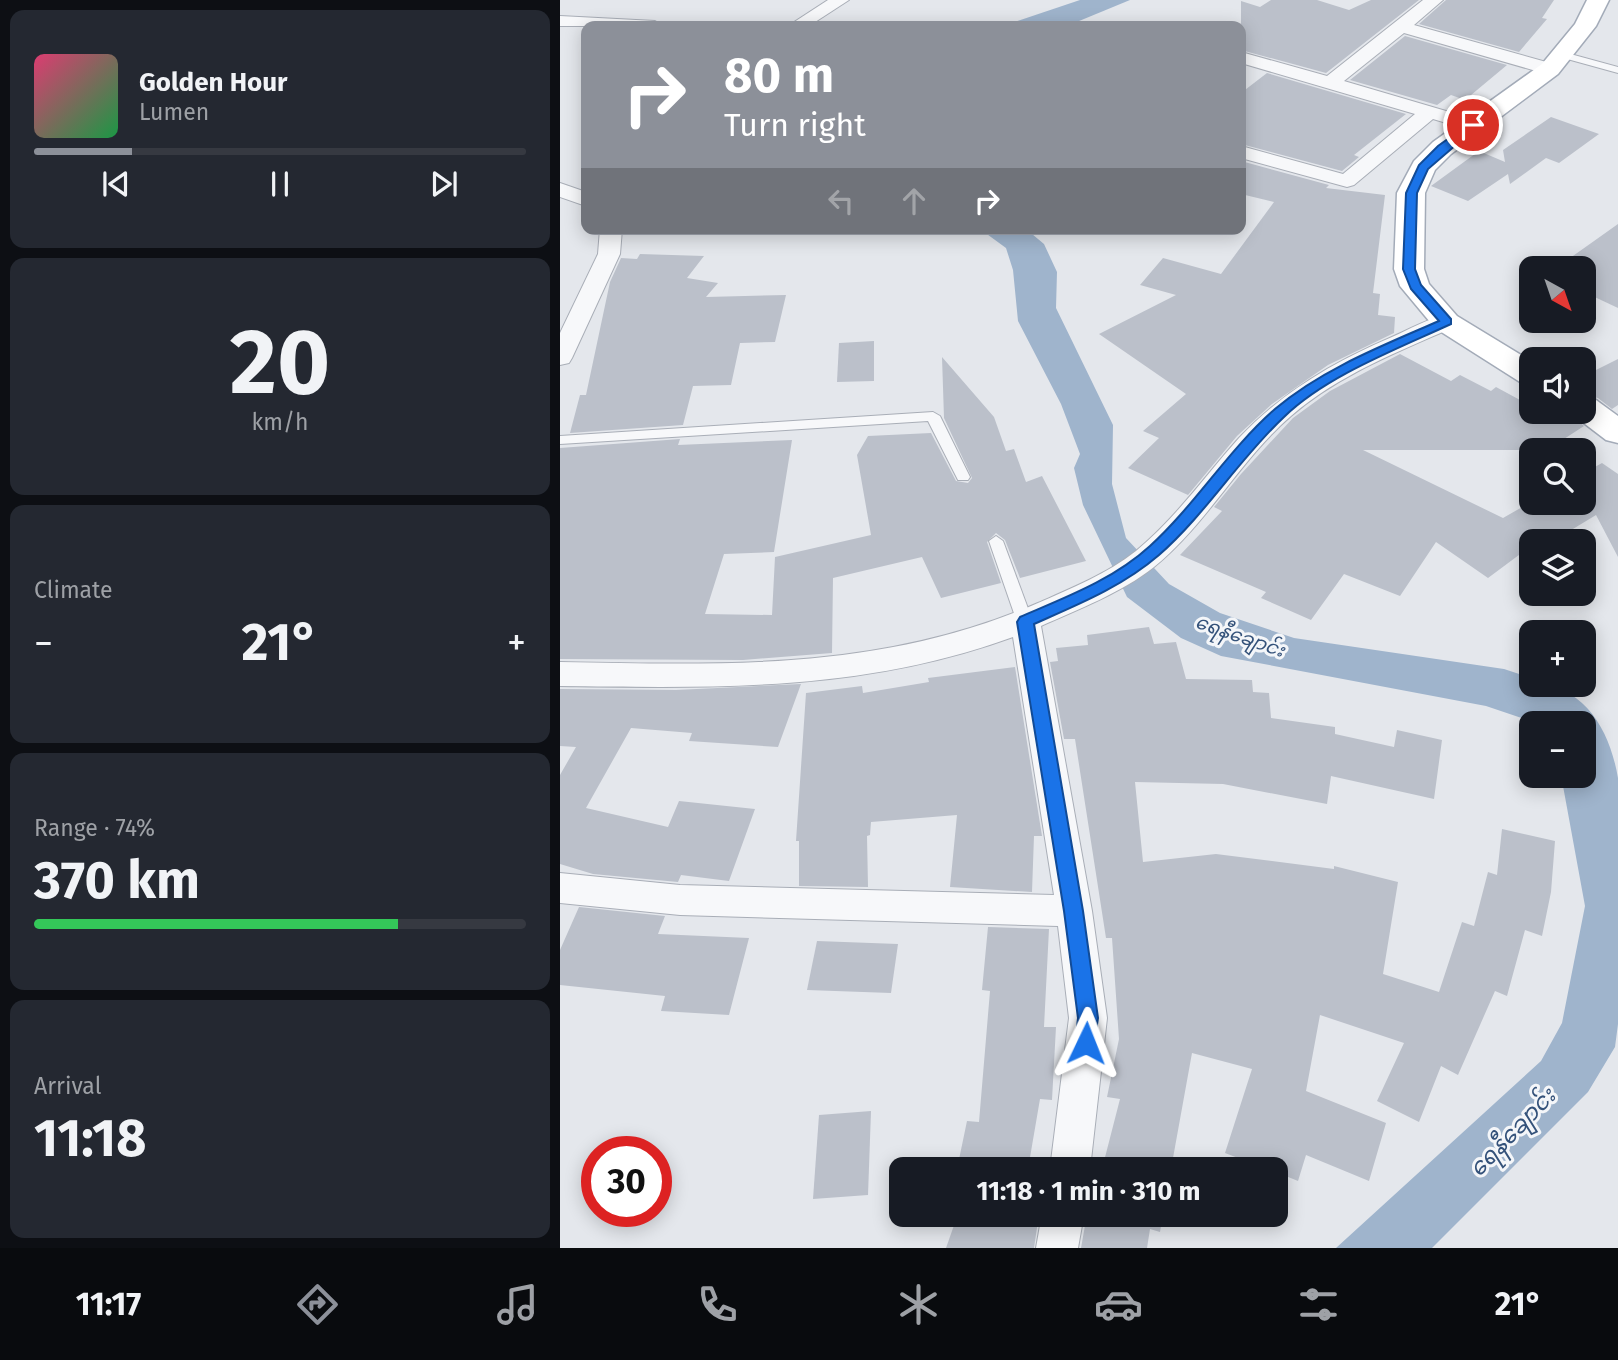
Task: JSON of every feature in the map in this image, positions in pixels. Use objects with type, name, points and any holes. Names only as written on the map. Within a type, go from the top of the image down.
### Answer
[{"type":"main road","points":[[1519,367],[1447,322],[1415,286],[1409,269],[1411,193],[1423,167],[1442,148],[1557,62],[1585,26],[1598,0]]},
{"type":"main road","points":[[1596,416],[1618,432]]},
{"type":"street","points":[[805,21],[840,0]]},
{"type":"street","points":[[1331,82],[1434,0]]},
{"type":"street","points":[[560,21],[581,22]]},
{"type":"street","points":[[1403,27],[1557,62]]},
{"type":"street","points":[[1246,58],[1331,82],[1427,114],[1473,125]]},
{"type":"street","points":[[1246,153],[1347,181],[1427,114]]},
{"type":"street","points":[[560,189],[581,198]]},
{"type":"street","points":[[560,358],[609,254],[611,235]]},
{"type":"street","points":[[560,674],[762,675],[867,665],[960,644],[1025,622],[1103,586],[1154,551],[1280,412],[1314,388],[1378,353],[1447,322]]},
{"type":"street","points":[[1025,622],[1074,911],[1088,1018],[1071,1157]]},
{"type":"street","points":[[560,888],[680,900],[1074,911]]},
{"type":"street","points":[[1058,1248],[1061,1227]]},
{"type":"lane","points":[[1557,62],[1618,70]]},
{"type":"lane","points":[[560,440],[933,416],[963,477]]},
{"type":"lane","points":[[996,541],[1025,622]]},
{"type":"water","points":[[1080,0],[1130,0],[1079,21],[1018,21]]},
{"type":"water","name":"ရေနီချောင်း","points":[[988,235],[1033,235],[1044,244],[1057,272],[1056,308],[1113,425],[1112,484],[1126,538],[1169,584],[1220,613],[1294,638],[1504,669],[1519,674],[1519,697],[1574,697],[1590,711],[1519,711],[1519,717],[1486,706],[1221,656],[1181,638],[1127,597],[1083,505],[1074,468],[1080,454],[1061,404],[1018,321],[1013,270],[1006,248]]},
{"type":"water","name":"ရေနီချောင်း","points":[[1596,720],[1609,743],[1618,778],[1618,1024],[1615,1047],[1588,1092],[1432,1248],[1336,1248],[1541,1061],[1562,1023],[1585,906],[1563,788],[1596,788]]},
{"type":"building","points":[[1271,0],[1317,0],[1349,10],[1371,0],[1419,0],[1326,73],[1246,51],[1246,21],[1241,21],[1241,1],[1260,7]]},
{"type":"building","points":[[1446,0],[1554,0],[1542,18],[1547,19],[1519,52],[1419,24]]},
{"type":"building","points":[[1405,36],[1507,65],[1465,100],[1451,95],[1437,105],[1350,80]]},
{"type":"building","points":[[1267,73],[1406,114],[1354,155],[1359,157],[1342,171],[1246,145],[1246,89]]},
{"type":"building","points":[[1551,117],[1599,134],[1559,163],[1546,158],[1510,184],[1508,174],[1468,201],[1431,186],[1479,151],[1505,162],[1503,150]]},
{"type":"building","points":[[1246,162],[1329,185],[1326,188],[1385,195],[1373,293],[1380,294],[1378,315],[1395,317],[1394,333],[1328,365],[1272,404],[1237,436],[1188,495],[1128,468],[1159,438],[1143,431],[1186,394],[1099,334],[1176,295],[1140,285],[1163,258],[1221,274],[1274,202],[1246,195]]},
{"type":"building","points":[[1618,224],[1618,308],[1596,298],[1596,256],[1573,256]]},
{"type":"building","points":[[640,254],[704,256],[687,278],[718,283],[706,297],[786,295],[775,342],[740,343],[731,385],[693,386],[683,425],[570,433],[580,395],[586,395],[610,282],[621,258],[637,259]]},
{"type":"building","points":[[874,341],[874,381],[837,382],[839,343]]},
{"type":"building","points":[[1400,354],[1451,381],[1460,375],[1491,391],[1496,387],[1519,399],[1519,424],[1582,424],[1584,426],[1566,438],[1519,438],[1519,450],[1363,450],[1503,518],[1519,509],[1519,515],[1596,515],[1573,529],[1519,529],[1519,555],[1488,578],[1436,542],[1400,596],[1344,574],[1311,620],[1261,598],[1266,592],[1180,555],[1222,511],[1214,507],[1241,474],[1293,418],[1330,391]]},
{"type":"building","points":[[942,357],[994,417],[1006,451],[1014,449],[1026,482],[1042,476],[1086,561],[1020,578],[1005,540],[996,533],[987,542],[1001,583],[941,598],[922,557],[833,578],[832,653],[743,660],[560,659],[560,448],[680,439],[678,445],[792,440],[774,552],[724,554],[705,614],[772,615],[775,557],[871,535],[857,455],[868,436],[931,433],[956,481],[968,483],[972,478],[944,418]]},
{"type":"building","points":[[1618,359],[1618,405],[1612,409],[1596,398],[1596,370]]},
{"type":"building","points":[[1602,463],[1618,474],[1618,557],[1596,515],[1596,466]]},
{"type":"building","points":[[1149,627],[1154,644],[1176,642],[1186,679],[1252,680],[1253,692],[1269,693],[1271,718],[1335,727],[1335,734],[1394,747],[1397,730],[1442,740],[1434,799],[1331,776],[1327,804],[1223,784],[1135,782],[1143,862],[1216,854],[1334,869],[1334,866],[1398,882],[1383,974],[1439,992],[1462,922],[1474,926],[1488,872],[1497,875],[1502,829],[1555,841],[1551,892],[1542,936],[1525,930],[1507,996],[1495,991],[1458,1075],[1441,1066],[1419,1122],[1377,1101],[1404,1043],[1320,1015],[1306,1091],[1386,1123],[1369,1181],[1306,1155],[1298,1181],[1288,1177],[1288,1157],[1236,1157],[1225,1153],[1252,1069],[1192,1053],[1173,1157],[1105,1157],[1120,1099],[1107,1097],[1119,1039],[1112,938],[1106,938],[1075,739],[1064,739],[1050,662],[1058,661],[1056,648],[1088,645],[1087,635]]},
{"type":"building","points":[[1015,667],[1042,836],[1034,836],[1032,892],[950,887],[957,815],[871,822],[870,835],[867,836],[868,887],[799,886],[799,841],[796,841],[806,693],[862,686],[863,693],[929,682],[928,678]]},
{"type":"building","points":[[801,684],[778,747],[689,741],[692,733],[631,728],[586,808],[668,827],[679,801],[755,809],[729,881],[681,875],[678,882],[593,874],[560,864],[560,775],[576,747],[560,746],[560,689],[676,690]]},
{"type":"building","points":[[579,907],[665,916],[658,934],[749,938],[729,1015],[661,1011],[665,996],[560,985],[560,950]]},
{"type":"building","points":[[988,927],[1049,929],[1044,1027],[1056,1027],[1052,1100],[1040,1099],[1030,1157],[960,1157],[967,1121],[979,1122],[990,991],[982,990]]},
{"type":"building","points":[[817,941],[898,944],[891,993],[807,990]]},
{"type":"building","points":[[871,1111],[868,1195],[813,1199],[819,1115]]},
{"type":"building","points":[[953,1227],[1037,1227],[1034,1248],[946,1248]]},
{"type":"building","points":[[1085,1227],[1161,1227],[1160,1232],[1150,1229],[1147,1248],[1081,1248]]},
{"type":"route","points":[[1086,1043],[1088,1018],[1074,911],[1025,622],[1103,586],[1154,551],[1280,412],[1314,388],[1378,353],[1447,322],[1415,286],[1409,269],[1411,193],[1423,167],[1442,148],[1473,125]]}]
